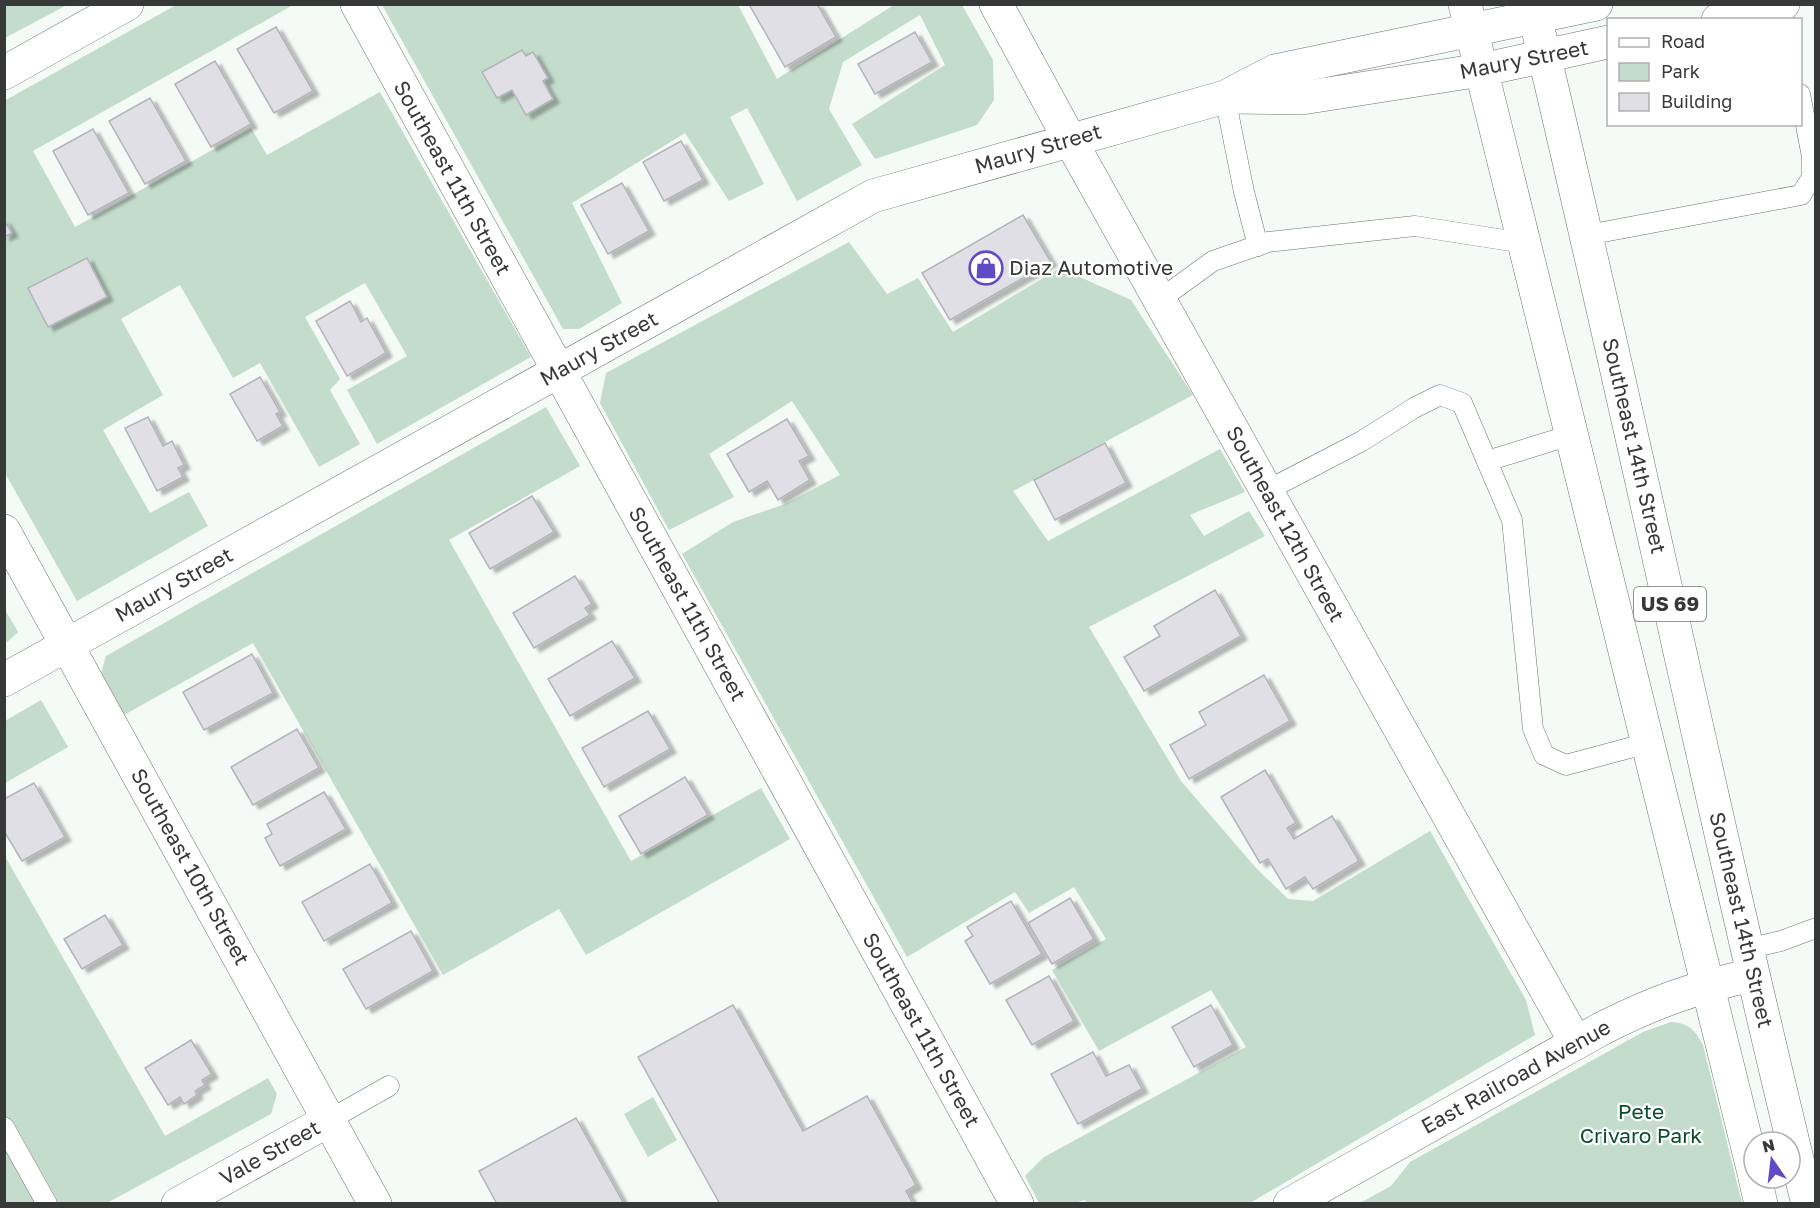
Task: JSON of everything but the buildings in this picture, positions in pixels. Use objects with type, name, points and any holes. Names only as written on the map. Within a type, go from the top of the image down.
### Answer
[{"type":"main road","points":[[4,73],[127,4]]},
{"type":"main road","name":"Southeast 11th Street","points":[[357,4],[1017,1203]]},
{"type":"main road","name":"Southeast 12th Street","points":[[996,4],[1159,300],[1576,1043]]},
{"type":"main road","name":"Maury Street","points":[[4,680],[873,196],[1225,97],[1275,71],[1468,17],[1596,4]]},
{"type":"main road","points":[[1726,18],[1784,4]]},
{"type":"main road","name":"Southeast 14th Street","points":[[1534,11],[1587,235],[1749,962],[1808,1203]]},
{"type":"main road","name":"US 69","points":[[1468,17],[1744,1130]]},
{"type":"main road","name":"Maury Street","points":[[1225,97],[1302,98],[1481,70],[1607,42]]},
{"type":"main road","name":"Southeast 10th Street","points":[[4,531],[375,1203]]},
{"type":"main road","name":"East Railroad Avenue","points":[[1290,1203],[1642,1008],[1709,985],[1749,962]]},
{"type":"main road","name":"Vale Street","points":[[178,1203],[329,1120]]},
{"type":"lane","points":[[1225,97],[1244,192],[1258,246]]},
{"type":"lane","points":[[1587,235],[1801,195],[1812,177],[1812,157],[1802,104]]},
{"type":"lane","points":[[1159,300],[1213,261],[1268,242],[1415,226],[1524,243]]},
{"type":"lane","points":[[1266,491],[1362,441],[1414,408],[1440,395],[1462,403],[1512,520],[1533,729],[1544,755],[1566,765],[1648,742]]},
{"type":"lane","points":[[1487,461],[1571,435]]},
{"type":"lane","points":[[1749,962],[1781,941],[1815,927]]},
{"type":"lane","points":[[329,1120],[388,1086]]},
{"type":"lane","points":[[4,1127],[47,1203]]},
{"type":"green space","points":[[5,4],[67,4],[67,5],[5,38]]},
{"type":"green space","points":[[176,5],[293,5],[33,151],[75,227],[251,128],[267,155],[380,92],[531,357],[377,444],[347,390],[407,356],[365,283],[305,317],[340,379],[330,390],[360,444],[319,467],[260,363],[233,378],[180,285],[121,319],[163,395],[103,430],[150,513],[189,492],[208,526],[77,601],[5,473],[4,101]]},
{"type":"green space","points":[[382,5],[738,5],[777,79],[894,5],[962,5],[993,60],[994,100],[977,125],[875,159],[852,124],[945,65],[920,15],[843,62],[829,109],[862,165],[797,201],[747,108],[730,117],[764,184],[729,201],[685,133],[572,203],[622,303],[579,329],[563,329]]},
{"type":"green space","points":[[849,242],[887,294],[918,278],[953,332],[1060,268],[1131,300],[1193,395],[1013,491],[1048,541],[1220,449],[1245,492],[1190,515],[1204,536],[1249,511],[1265,536],[1089,627],[1181,781],[1256,868],[1288,899],[1313,901],[1430,831],[1526,1000],[1535,1035],[1250,1203],[1087,1204],[1085,1200],[1074,1203],[1039,1203],[1025,1176],[1044,1157],[1246,1047],[1211,990],[1099,1051],[1052,970],[1106,939],[1074,887],[1029,913],[1015,892],[907,957],[682,554],[733,522],[785,504],[840,475],[792,401],[709,454],[734,497],[669,530],[600,403],[606,373]]},
{"type":"green space","points":[[546,407],[580,466],[449,540],[631,861],[761,788],[790,839],[586,955],[559,909],[443,975],[253,643],[124,715],[101,673],[106,656]]},
{"type":"green space","points":[[4,608],[18,632],[5,644],[4,644]]},
{"type":"green space","points":[[41,700],[68,747],[5,783],[5,721]]},
{"type":"green space","points":[[6,858],[165,1136],[268,1078],[277,1094],[271,1114],[107,1203],[5,1203],[4,859]]},
{"type":"green space","name":"Pete Crivaro Park","points":[[1671,1022],[1691,1028],[1703,1045],[1742,1203],[1360,1203],[1391,1186],[1410,1162],[1643,1032]]},
{"type":"green space","points":[[653,1097],[677,1140],[648,1157],[624,1114]]},
{"type":"place","name":"Diaz Automotive","points":[[986,268]]}]
